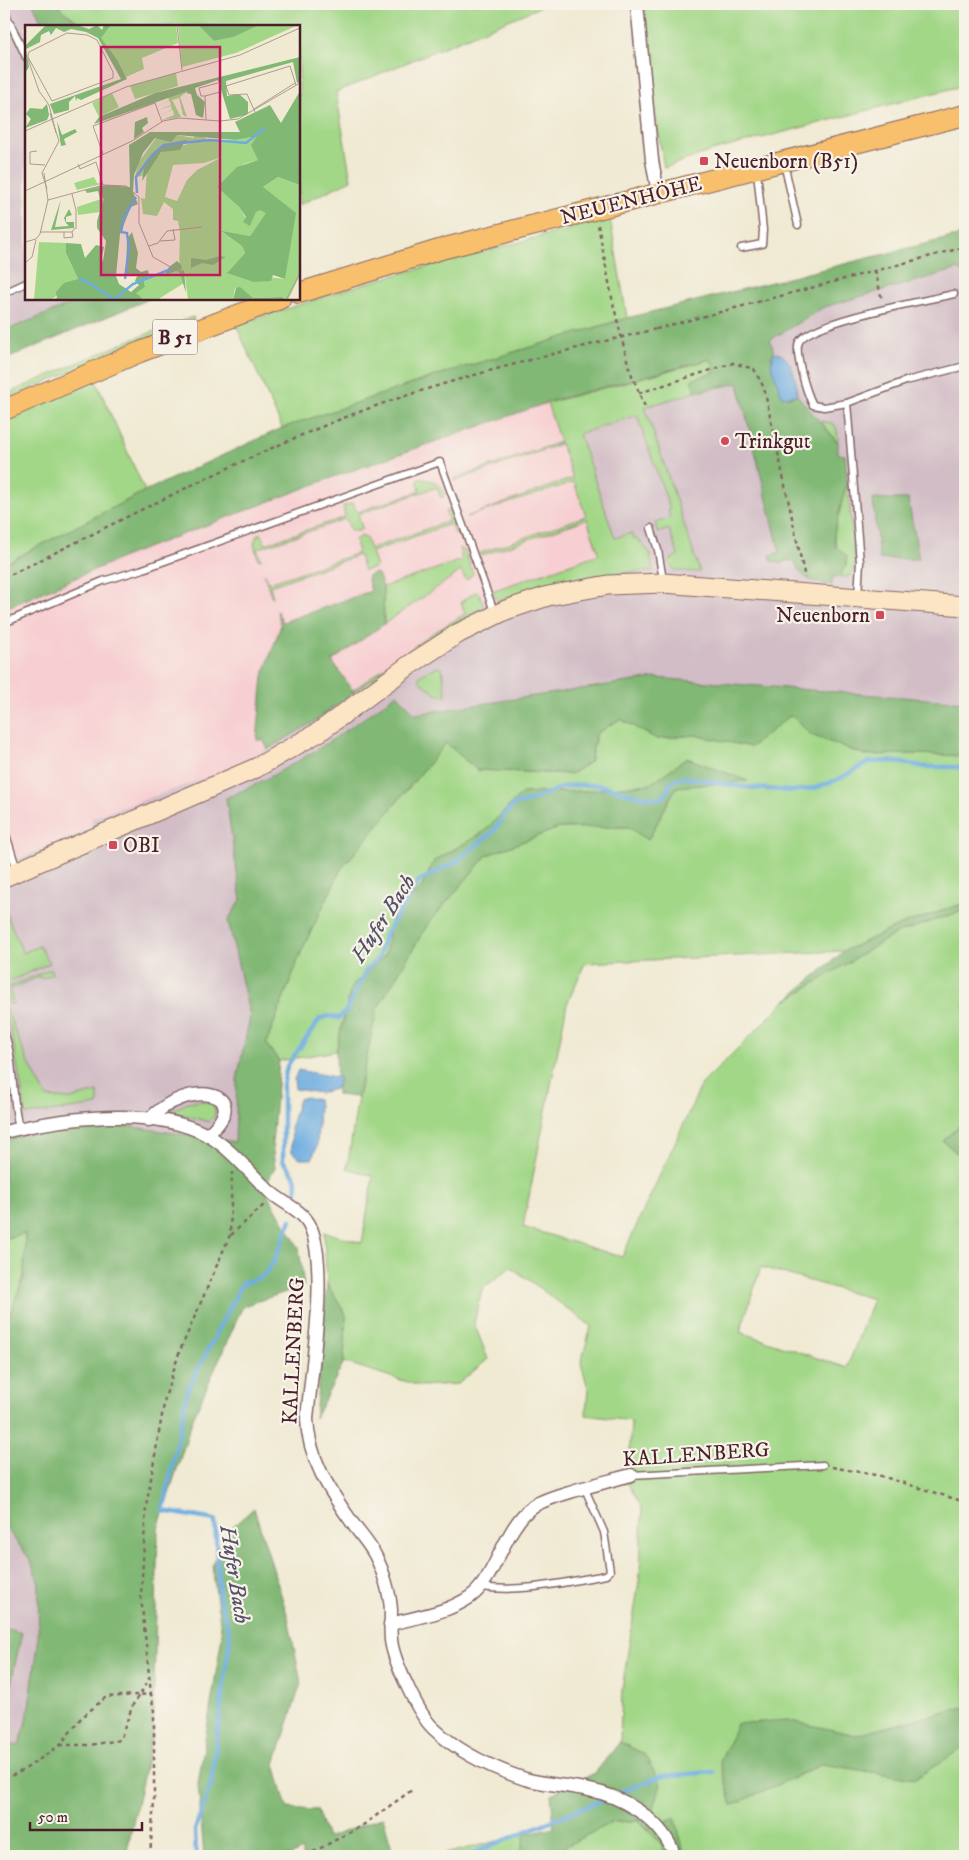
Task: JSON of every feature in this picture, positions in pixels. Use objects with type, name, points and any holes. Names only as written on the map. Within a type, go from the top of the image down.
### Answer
[{"type":"main road","name":"NEUENHÖHE","points":[[300,293],[419,255],[965,115]]},
{"type":"main road","name":"B 51","points":[[4,410],[131,355],[277,300]]},
{"type":"street","points":[[636,4],[652,160],[658,193]]},
{"type":"street","points":[[11,874],[207,790],[271,760],[318,732],[445,642],[495,615],[532,601],[571,591],[616,584],[663,583],[965,606]]},
{"type":"street","points":[[149,1120],[162,1106],[178,1099],[196,1094],[212,1094],[221,1100],[224,1112],[222,1121],[207,1136]]},
{"type":"street","name":"KALLENBERG","points":[[4,1132],[19,1128],[88,1119],[121,1118],[181,1125],[207,1136],[233,1156],[274,1196],[294,1208],[310,1226],[320,1286],[307,1418],[308,1435],[314,1460],[349,1519],[375,1555],[388,1594],[391,1642],[395,1658],[421,1714],[432,1728],[457,1748],[499,1770],[528,1779],[591,1790],[629,1804],[659,1826],[672,1849]]},
{"type":"street","name":"KALLENBERG","points":[[390,1624],[439,1612],[470,1597],[480,1587],[518,1519],[534,1505],[631,1475]]},
{"type":"lane","points":[[4,10],[25,55]]},
{"type":"lane","points":[[783,162],[798,225]]},
{"type":"lane","points":[[741,248],[762,244],[763,230],[756,168]]},
{"type":"lane","points":[[4,293],[25,283]]},
{"type":"lane","points":[[954,294],[884,309],[826,325],[806,334],[799,343],[798,352],[813,405],[824,407],[847,403],[906,382],[965,366]]},
{"type":"lane","points":[[847,403],[860,562],[858,599]]},
{"type":"lane","points":[[4,623],[103,581],[140,570],[440,462],[495,615]]},
{"type":"lane","points":[[651,528],[658,550],[663,583]]},
{"type":"lane","points":[[4,828],[11,874]]},
{"type":"lane","points":[[4,1031],[8,1046],[14,1107],[19,1128]]},
{"type":"lane","name":"KALLENBERG","points":[[631,1475],[823,1465]]},
{"type":"lane","points":[[480,1587],[494,1590],[538,1586],[606,1575],[610,1571],[604,1532],[585,1489]]},
{"type":"path","points":[[595,209],[615,312],[629,368],[644,407]]},
{"type":"path","points":[[4,578],[214,475],[326,425],[393,400],[525,361],[656,329],[965,247]]},
{"type":"path","points":[[875,270],[884,309]]},
{"type":"path","points":[[639,393],[733,363],[754,369],[764,388],[808,594]]},
{"type":"path","points":[[150,1856],[154,1801],[154,1711],[141,1596],[145,1517],[165,1398],[179,1353],[230,1235],[233,1156]]},
{"type":"path","points":[[230,1235],[274,1196]]},
{"type":"path","points":[[823,1465],[881,1476],[965,1502]]},
{"type":"path","points":[[60,1745],[90,1745],[120,1740],[134,1702],[149,1678]]},
{"type":"path","points":[[4,1779],[24,1770],[60,1745],[81,1718],[96,1703],[106,1697],[151,1694]]},
{"type":"path","points":[[306,1856],[363,1825],[412,1790]]},
{"type":"shaded area","points":[[4,4],[33,4],[44,25],[25,25],[25,300],[82,300],[4,331]]},
{"type":"shaded area","points":[[958,269],[965,275],[965,702],[655,678],[415,714],[397,694],[310,755],[255,785],[226,798],[241,900],[228,921],[250,1017],[237,1079],[235,1142],[121,1125],[50,1130],[4,1140],[4,865],[91,828],[92,818],[212,776],[268,749],[312,723],[423,642],[484,607],[540,586],[574,578],[613,573],[555,400],[770,340],[824,307]]},
{"type":"shaded area","name":"OBI","points":[[555,400],[613,573],[406,654],[312,723],[268,749],[212,776],[93,822],[91,827],[4,865],[4,609],[128,555],[227,517]]},
{"type":"shaded area","points":[[4,1525],[31,1561],[39,1584],[38,1645],[27,1720],[19,1747],[4,1743],[4,1714],[22,1633],[4,1628]]},
{"type":"green space","points":[[33,4],[57,4],[80,25],[44,25]]},
{"type":"green space","points":[[57,4],[547,4],[336,92],[351,180],[300,205],[300,25],[80,25]]},
{"type":"green space","points":[[642,4],[965,4],[965,85],[708,152],[664,168],[645,45]]},
{"type":"green space","points":[[610,218],[627,318],[438,375],[282,428],[236,325],[376,280]]},
{"type":"green space","points":[[965,234],[965,275],[958,269],[824,307],[770,340],[774,352],[771,356],[787,398],[797,395],[838,443],[838,454],[845,455],[847,481],[834,534],[835,546],[847,556],[846,567],[842,571],[841,577],[832,577],[832,585],[814,582],[809,579],[801,572],[794,561],[785,560],[782,564],[772,561],[770,555],[780,552],[738,383],[696,392],[691,380],[715,372],[711,359],[555,400],[334,477],[128,555],[4,609],[4,564],[145,491],[282,428],[438,375],[627,318]]},
{"type":"green space","points":[[82,300],[147,300],[4,360],[4,331]]},
{"type":"green space","points":[[193,317],[194,320],[4,400],[4,395],[128,341]]},
{"type":"green space","points":[[712,359],[716,372],[692,381],[696,392],[645,407],[700,572],[675,571],[668,561],[678,555],[669,529],[658,533],[655,523],[670,518],[668,510],[670,509],[637,415],[579,434],[615,538],[631,533],[634,539],[637,538],[650,553],[653,571],[593,576],[517,594],[498,601],[492,591],[599,554],[587,519],[480,556],[480,553],[586,516],[574,482],[466,517],[573,478],[561,444],[455,481],[454,479],[560,442],[547,403]]},
{"type":"green space","points":[[95,379],[145,491],[4,564],[4,420]]},
{"type":"green space","points":[[821,421],[834,424],[837,430],[838,443]]},
{"type":"green space","points":[[417,480],[433,481],[440,485],[444,496],[441,498],[437,487],[358,514],[362,528],[359,531],[351,531],[346,519],[257,549],[261,560],[258,559],[254,543],[257,535],[261,533],[265,544],[345,517],[343,506],[353,503],[357,512],[420,491]]},
{"type":"green space","points":[[847,481],[855,564],[850,576],[841,577],[842,571],[834,534]]},
{"type":"green space","points":[[873,499],[908,499],[919,559],[879,559]]},
{"type":"green space","points":[[445,511],[451,512],[458,529],[455,534],[450,524],[371,552],[376,567],[364,571],[359,555],[270,586],[273,597],[271,596],[264,573],[269,583],[358,553],[355,540],[361,536],[366,538],[370,549],[449,521]]},
{"type":"green space","points":[[459,548],[465,551],[473,574],[466,580],[461,571],[384,624],[383,587],[462,560]]},
{"type":"green space","points":[[375,573],[378,574],[383,587],[384,624],[332,661],[354,692],[312,723],[268,749],[263,740],[257,740],[263,676],[281,625],[277,611],[283,622],[371,591],[367,576]]},
{"type":"green space","points":[[475,592],[479,593],[484,607],[444,629],[354,692],[352,691],[430,635],[465,614],[461,602]]},
{"type":"green space","points":[[442,668],[446,696],[436,694],[419,680],[419,677],[431,669]]},
{"type":"green space","points":[[655,678],[965,702],[965,756],[865,755],[811,735],[791,715],[751,747],[694,735],[657,739],[620,719],[596,734],[590,762],[571,774],[477,770],[446,743],[341,869],[302,950],[266,1044],[279,1061],[272,1144],[275,1168],[264,1188],[299,1248],[304,1286],[243,1306],[193,1418],[158,1529],[153,1731],[126,1856],[4,1856],[4,1743],[19,1746],[27,1720],[38,1645],[39,1584],[31,1561],[4,1525],[4,1330],[24,1277],[25,1233],[4,1239],[4,1140],[50,1130],[121,1125],[235,1142],[237,1079],[250,1017],[228,920],[241,900],[226,798],[294,764],[397,694],[415,714]]},
{"type":"green space","points":[[791,715],[811,735],[865,755],[965,756],[965,903],[898,926],[844,951],[585,963],[567,1004],[523,1227],[622,1257],[702,1084],[784,1002],[895,934],[965,910],[965,1120],[943,1141],[965,1160],[965,1707],[856,1735],[786,1720],[720,1762],[732,1805],[823,1764],[915,1779],[965,1746],[965,1856],[685,1856],[674,1817],[662,1845],[664,1856],[547,1856],[610,1823],[639,1820],[647,1829],[644,1754],[620,1742],[622,1690],[640,1575],[642,1508],[628,1484],[631,1421],[586,1415],[588,1388],[581,1363],[591,1326],[511,1267],[482,1289],[474,1323],[488,1359],[458,1384],[420,1386],[344,1362],[346,1315],[327,1284],[324,1232],[362,1243],[373,1176],[347,1168],[358,1097],[377,1009],[428,924],[487,855],[559,828],[629,827],[648,840],[676,787],[746,781],[687,758],[650,784],[584,791],[522,793],[482,833],[434,861],[421,888],[392,915],[385,955],[351,987],[336,1051],[279,1061],[266,1044],[302,950],[341,869],[446,743],[477,770],[571,774],[590,762],[596,734],[620,719],[657,739],[694,735],[751,746]],"holes":[[[761,1267],[873,1299],[847,1368],[740,1332]]]},
{"type":"green space","points":[[687,758],[748,781],[676,787],[648,840],[628,827],[559,828],[487,855],[428,924],[377,1009],[358,1097],[337,1095],[336,1051],[351,987],[385,955],[392,915],[421,888],[434,861],[482,833],[522,793],[584,791],[650,784]]},
{"type":"green space","points":[[965,903],[965,910],[895,934],[784,1002],[844,951],[898,926]]},
{"type":"green space","points":[[5,910],[23,953],[39,946],[50,963],[4,984]]},
{"type":"green space","points":[[51,969],[52,974],[41,979],[40,976],[9,990],[14,1003],[10,1005],[4,989]]},
{"type":"green space","points":[[4,1004],[27,1060],[47,1097],[70,1099],[98,1092],[98,1105],[26,1115],[11,1031],[4,1014]]},
{"type":"green space","points":[[209,1102],[215,1108],[215,1116],[209,1122],[170,1111],[188,1103]]},
{"type":"green space","points":[[965,1120],[965,1160],[943,1141]]},
{"type":"green space","points":[[25,1233],[24,1276],[4,1330],[4,1239]]},
{"type":"green space","points":[[327,1284],[346,1315],[344,1362],[315,1418]]},
{"type":"green space","points":[[254,1508],[288,1617],[301,1683],[275,1764],[287,1808],[317,1810],[327,1838],[383,1817],[394,1856],[302,1856],[302,1850],[290,1856],[204,1856],[198,1784],[222,1636],[212,1566],[230,1529]]},
{"type":"green space","points":[[4,1628],[22,1633],[4,1714]]},
{"type":"green space","points":[[965,1707],[965,1746],[915,1779],[823,1764],[732,1805],[720,1762],[737,1724],[786,1720],[856,1735]]},
{"type":"green space","points":[[620,1742],[644,1754],[661,1784],[648,1829],[675,1817],[685,1856],[664,1856],[662,1845],[639,1820],[610,1823],[547,1856],[520,1856],[525,1834],[554,1827],[551,1794],[595,1773]]},
{"type":"green space","points":[[525,1834],[520,1856],[437,1856]]},
{"type":"water","points":[[774,352],[780,354],[789,363],[796,382],[797,395],[782,397],[771,364]]},
{"type":"water","points":[[298,1070],[340,1078],[335,1089],[320,1093],[295,1089],[294,1080]]},
{"type":"water","points":[[306,1097],[318,1100],[317,1146],[312,1159],[300,1159],[292,1152],[291,1126],[299,1099]]},
{"type":"waterway","name":"Hufer Bach","points":[[296,1195],[297,1185],[294,1175],[283,1161],[283,1086],[287,1066],[320,1019],[328,1016],[339,1018],[346,1011],[367,969],[378,958],[386,933],[419,881],[454,863],[494,831],[506,812],[516,804],[530,801],[562,787],[577,785],[599,785],[648,798],[662,798],[668,791],[670,782],[684,777],[744,787],[791,791],[815,788],[839,779],[869,762],[891,761],[926,767],[965,767]]},
{"type":"waterway","name":"Hufer Bach","points":[[196,1856],[195,1830],[211,1784],[230,1636],[219,1596],[215,1520],[163,1511],[188,1389],[242,1284],[263,1276],[273,1263],[291,1220]]},
{"type":"waterway","points":[[614,1795],[661,1776],[713,1772]]},
{"type":"waterway","points":[[466,1856],[607,1798]]},
{"type":"place","name":"Neuenborn (B51)","points":[[704,161]]},
{"type":"place","name":"Trinkgut","points":[[725,441]]},
{"type":"place","name":"Neuenborn","points":[[880,615]]},
{"type":"place","name":"OBI","points":[[113,845]]}]
